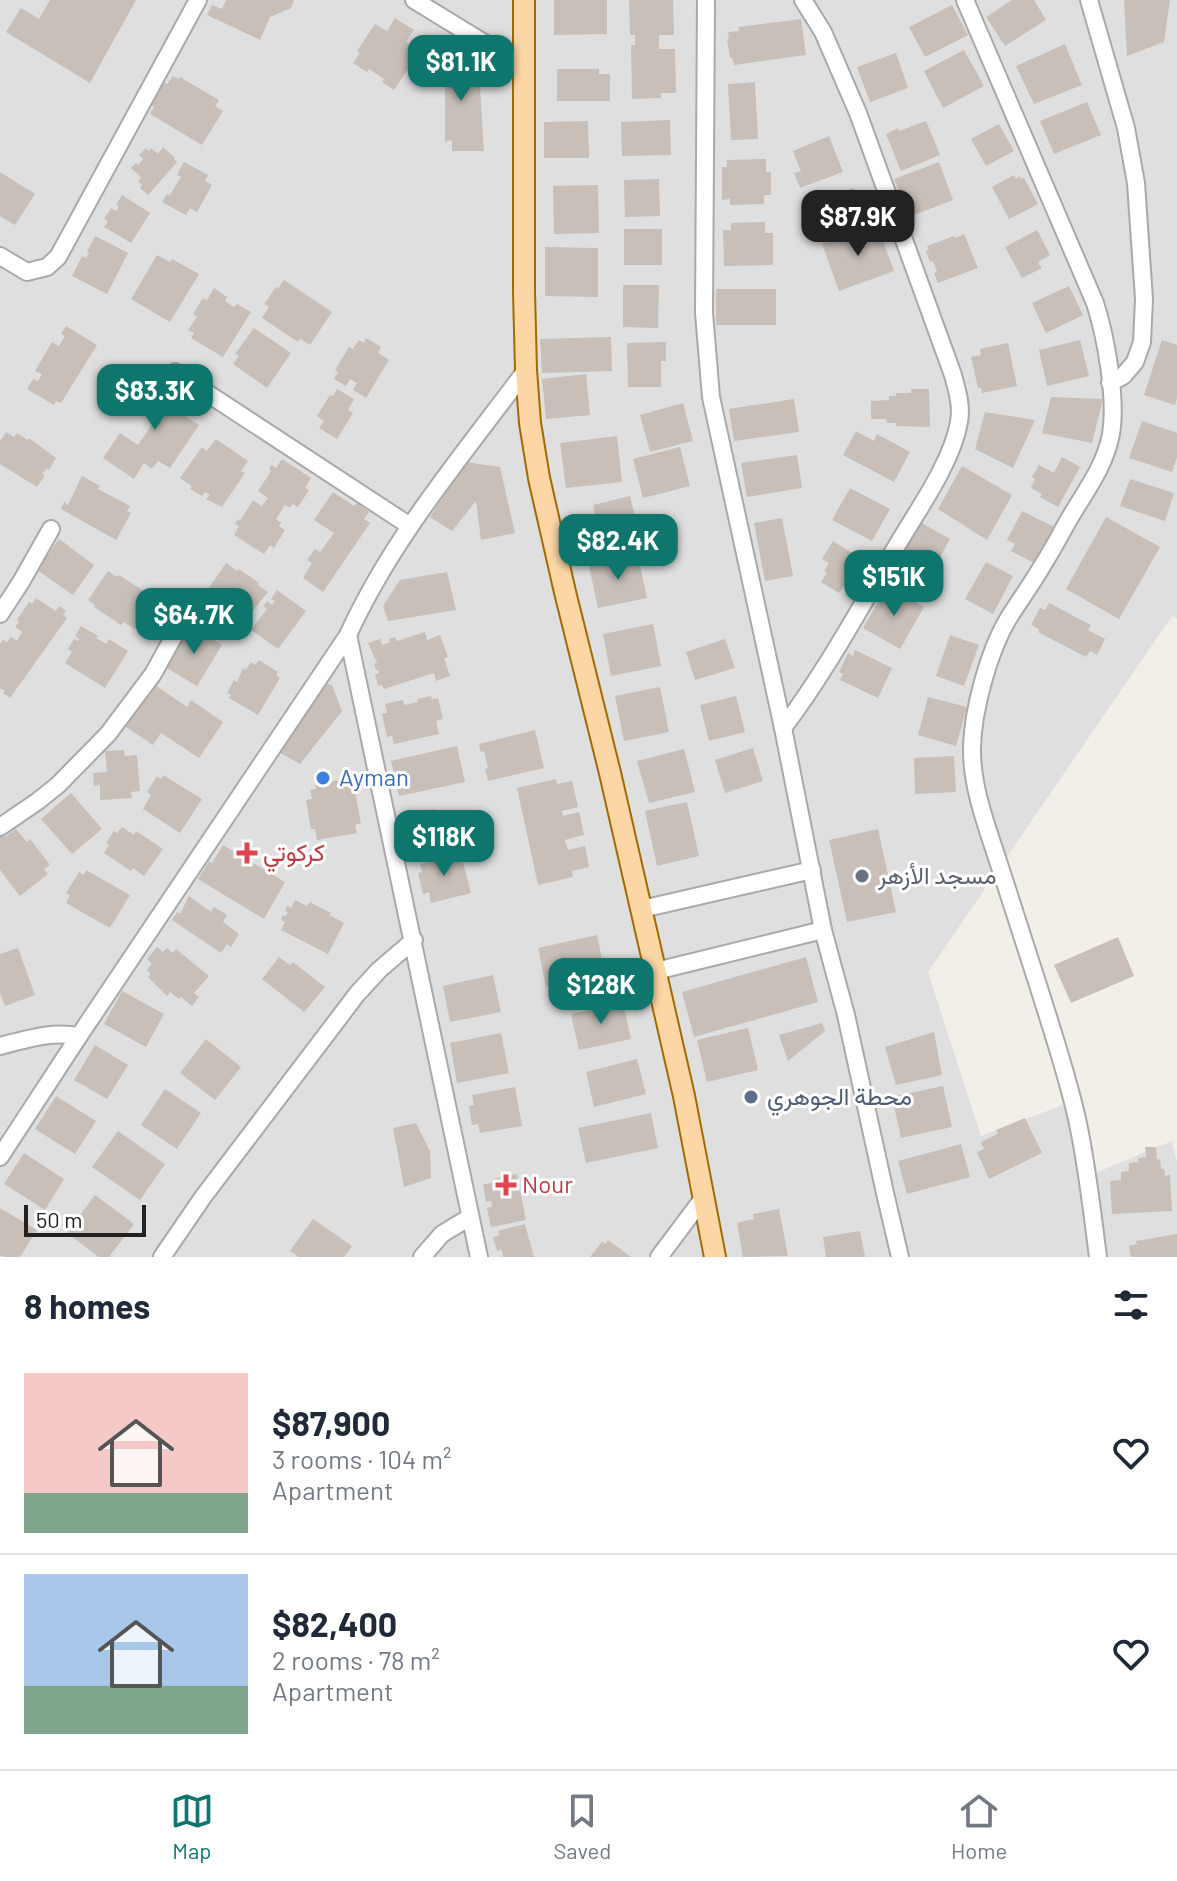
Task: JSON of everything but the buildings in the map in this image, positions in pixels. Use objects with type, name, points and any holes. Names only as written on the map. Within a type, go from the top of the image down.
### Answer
[{"type":"main road","points":[[524,0],[524,292],[530,423],[539,478],[656,971],[715,1257]]},
{"type":"street","points":[[0,256],[27,272],[47,267],[58,257],[198,0]]},
{"type":"street","points":[[414,0],[525,68]]},
{"type":"street","points":[[706,0],[704,313],[709,386],[823,930],[846,1015],[900,1257]]},
{"type":"street","points":[[783,728],[828,664],[934,482],[952,447],[959,421],[959,398],[953,375],[858,113],[823,32],[803,0]]},
{"type":"street","points":[[965,0],[1095,303],[1106,343],[1111,433],[1105,457],[996,644],[984,679],[972,748],[975,777],[987,825],[1066,1074],[1088,1180],[1098,1257]]},
{"type":"street","points":[[1089,0],[1126,128],[1136,183],[1144,299],[1142,342],[1135,362],[1123,376],[1110,383]]},
{"type":"street","points":[[0,1157],[348,635],[371,589],[410,526],[526,370]]},
{"type":"street","points":[[175,372],[410,526]]},
{"type":"street","points":[[0,614],[51,529]]},
{"type":"street","points":[[0,827],[58,785],[108,734],[153,674],[190,607]]},
{"type":"street","points":[[348,635],[479,1257]]},
{"type":"street","points":[[642,909],[812,870]]},
{"type":"street","points":[[656,971],[823,930]]},
{"type":"street","points":[[162,1257],[203,1197],[357,994],[414,940]]},
{"type":"street","points":[[0,1046],[43,1035],[79,1036]]},
{"type":"street","points":[[659,1257],[704,1197]]},
{"type":"street","points":[[422,1257],[442,1234],[470,1217]]},
{"type":"shaded area","points":[[0,0],[1177,0],[1177,618],[1172,616],[928,972],[981,1136],[1076,1100],[1088,1176],[1172,1141],[1177,1162],[1177,1257],[0,1257]]},
{"type":"place","name":"Ayman","points":[[323,778]]},
{"type":"place","name":"كركوتي","points":[[247,853]]},
{"type":"place","name":"مسجد الأزهر","points":[[862,876]]},
{"type":"place","name":"محطة الجوهري","points":[[751,1097]]},
{"type":"place","name":"Nour","points":[[506,1185]]}]
